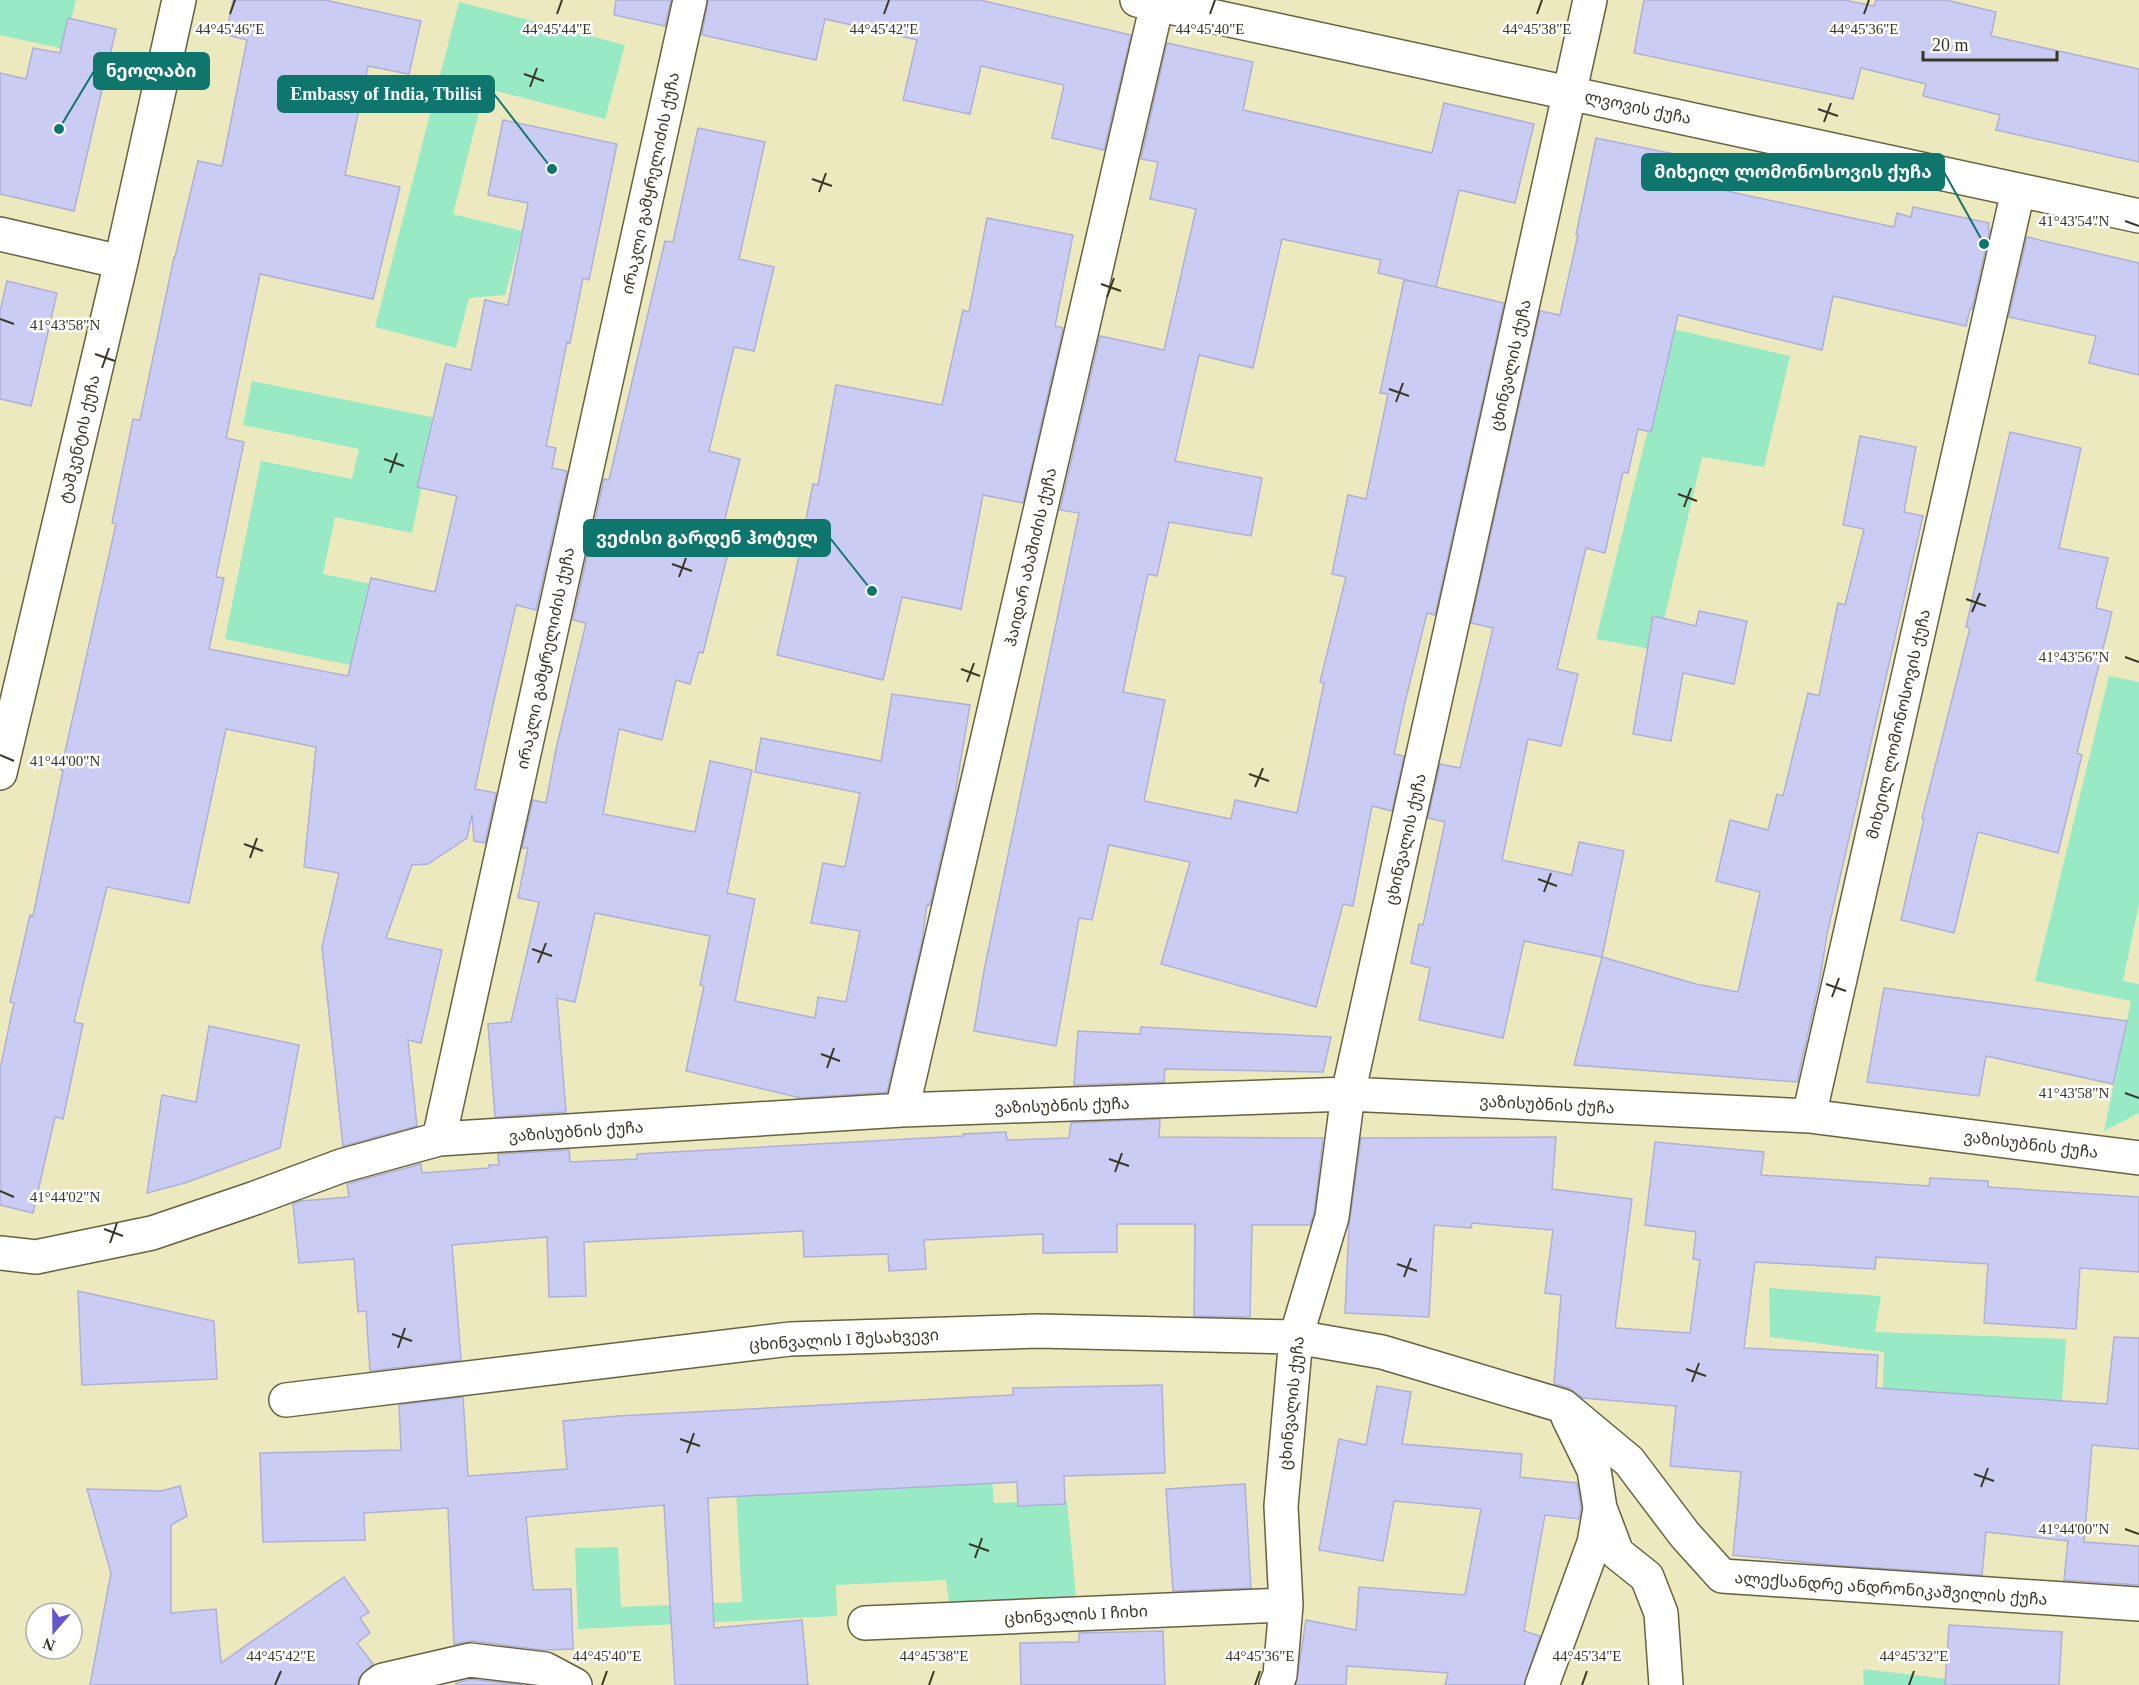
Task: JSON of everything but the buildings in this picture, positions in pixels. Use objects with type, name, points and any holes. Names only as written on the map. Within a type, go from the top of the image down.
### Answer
[{"type":"street","name":"ტაშკენტის ქუჩა","points":[[2,754],[121,262],[179,0]]},
{"type":"street","name":"ირაკლი გამყრელიძის ქუჩა","points":[[439,1139],[690,0]]},
{"type":"street","name":"ცხინვალის ქუჩა","points":[[1276,1685],[1280,1676],[1286,1605],[1281,1506],[1296,1337],[1332,1217],[1348,1094],[1590,0]]},
{"type":"street","name":"ლვოვის ქუჩა","points":[[1147,2],[2139,216]]},
{"type":"street","name":"ჰაიდარ აბაშიძის ქუჩა","points":[[902,1110],[1147,2]]},
{"type":"street","name":"მიხეილ ლომონოსოვის ქუჩა","points":[[1809,1116],[2018,191]]},
{"type":"street","points":[[0,234],[121,262]]},
{"type":"street","name":"ვაზისუბნის ქუჩა","points":[[0,1253],[36,1257],[152,1233],[341,1166],[439,1139],[902,1110],[1348,1094],[1809,1116],[2139,1158]]},
{"type":"street","name":"ცხინვალის I შესახვევი","points":[[286,1400],[790,1339],[1038,1331],[1296,1337]]},
{"type":"street","name":"ალექსანდრე ანდრონიკაშვილის ქუჩა","points":[[1296,1337],[1382,1352],[1563,1406],[1629,1461],[1685,1535],[1722,1576],[2139,1604]]},
{"type":"street","points":[[1563,1406],[1594,1470],[1600,1508],[1617,1553],[1647,1577],[1661,1613],[1666,1685]]},
{"type":"street","points":[[1542,1685],[1594,1543],[1600,1508]]},
{"type":"street","name":"ცხინვალის I ჩიხი","points":[[865,1623],[1286,1605]]},
{"type":"street","points":[[376,1685],[383,1680],[470,1660],[545,1669],[575,1685]]},
{"type":"green space","points":[[0,0],[76,0],[64,49],[0,35]]},
{"type":"green space","points":[[459,2],[625,45],[605,119],[485,88],[453,214],[522,231],[505,295],[469,298],[456,348],[375,327]]},
{"type":"green space","points":[[1673,329],[1790,356],[1764,467],[1702,457],[1657,650],[1596,639]]},
{"type":"green space","points":[[252,381],[436,418],[412,533],[335,517],[323,574],[386,587],[369,669],[225,639],[261,461],[352,479],[359,449],[243,425]]},
{"type":"green space","points":[[2109,676],[2139,682],[2139,904],[2123,981],[2139,984],[2139,1113],[2104,1131],[2131,1001],[2035,981]]},
{"type":"green space","points":[[1769,1288],[1881,1296],[1875,1332],[2066,1339],[2060,1435],[1881,1434],[1884,1352],[1770,1337]]},
{"type":"green space","points":[[992,1477],[994,1503],[1067,1501],[1077,1606],[951,1615],[946,1580],[836,1585],[837,1616],[578,1629],[575,1548],[618,1547],[621,1607],[742,1602],[736,1490]]},
{"type":"green space","points":[[1863,1669],[1998,1685],[1864,1685]]},
{"type":"place","name":"ნეოლაბი","points":[[59,129]]},
{"type":"place","name":"Embassy of India, Tbilisi","points":[[552,169]]},
{"type":"place","name":"მიხეილ ლომონოსოვის ქუჩა","points":[[1984,244]]},
{"type":"place","name":"ვეძისი გარდენ ჰოტელ","points":[[872,591]]}]
